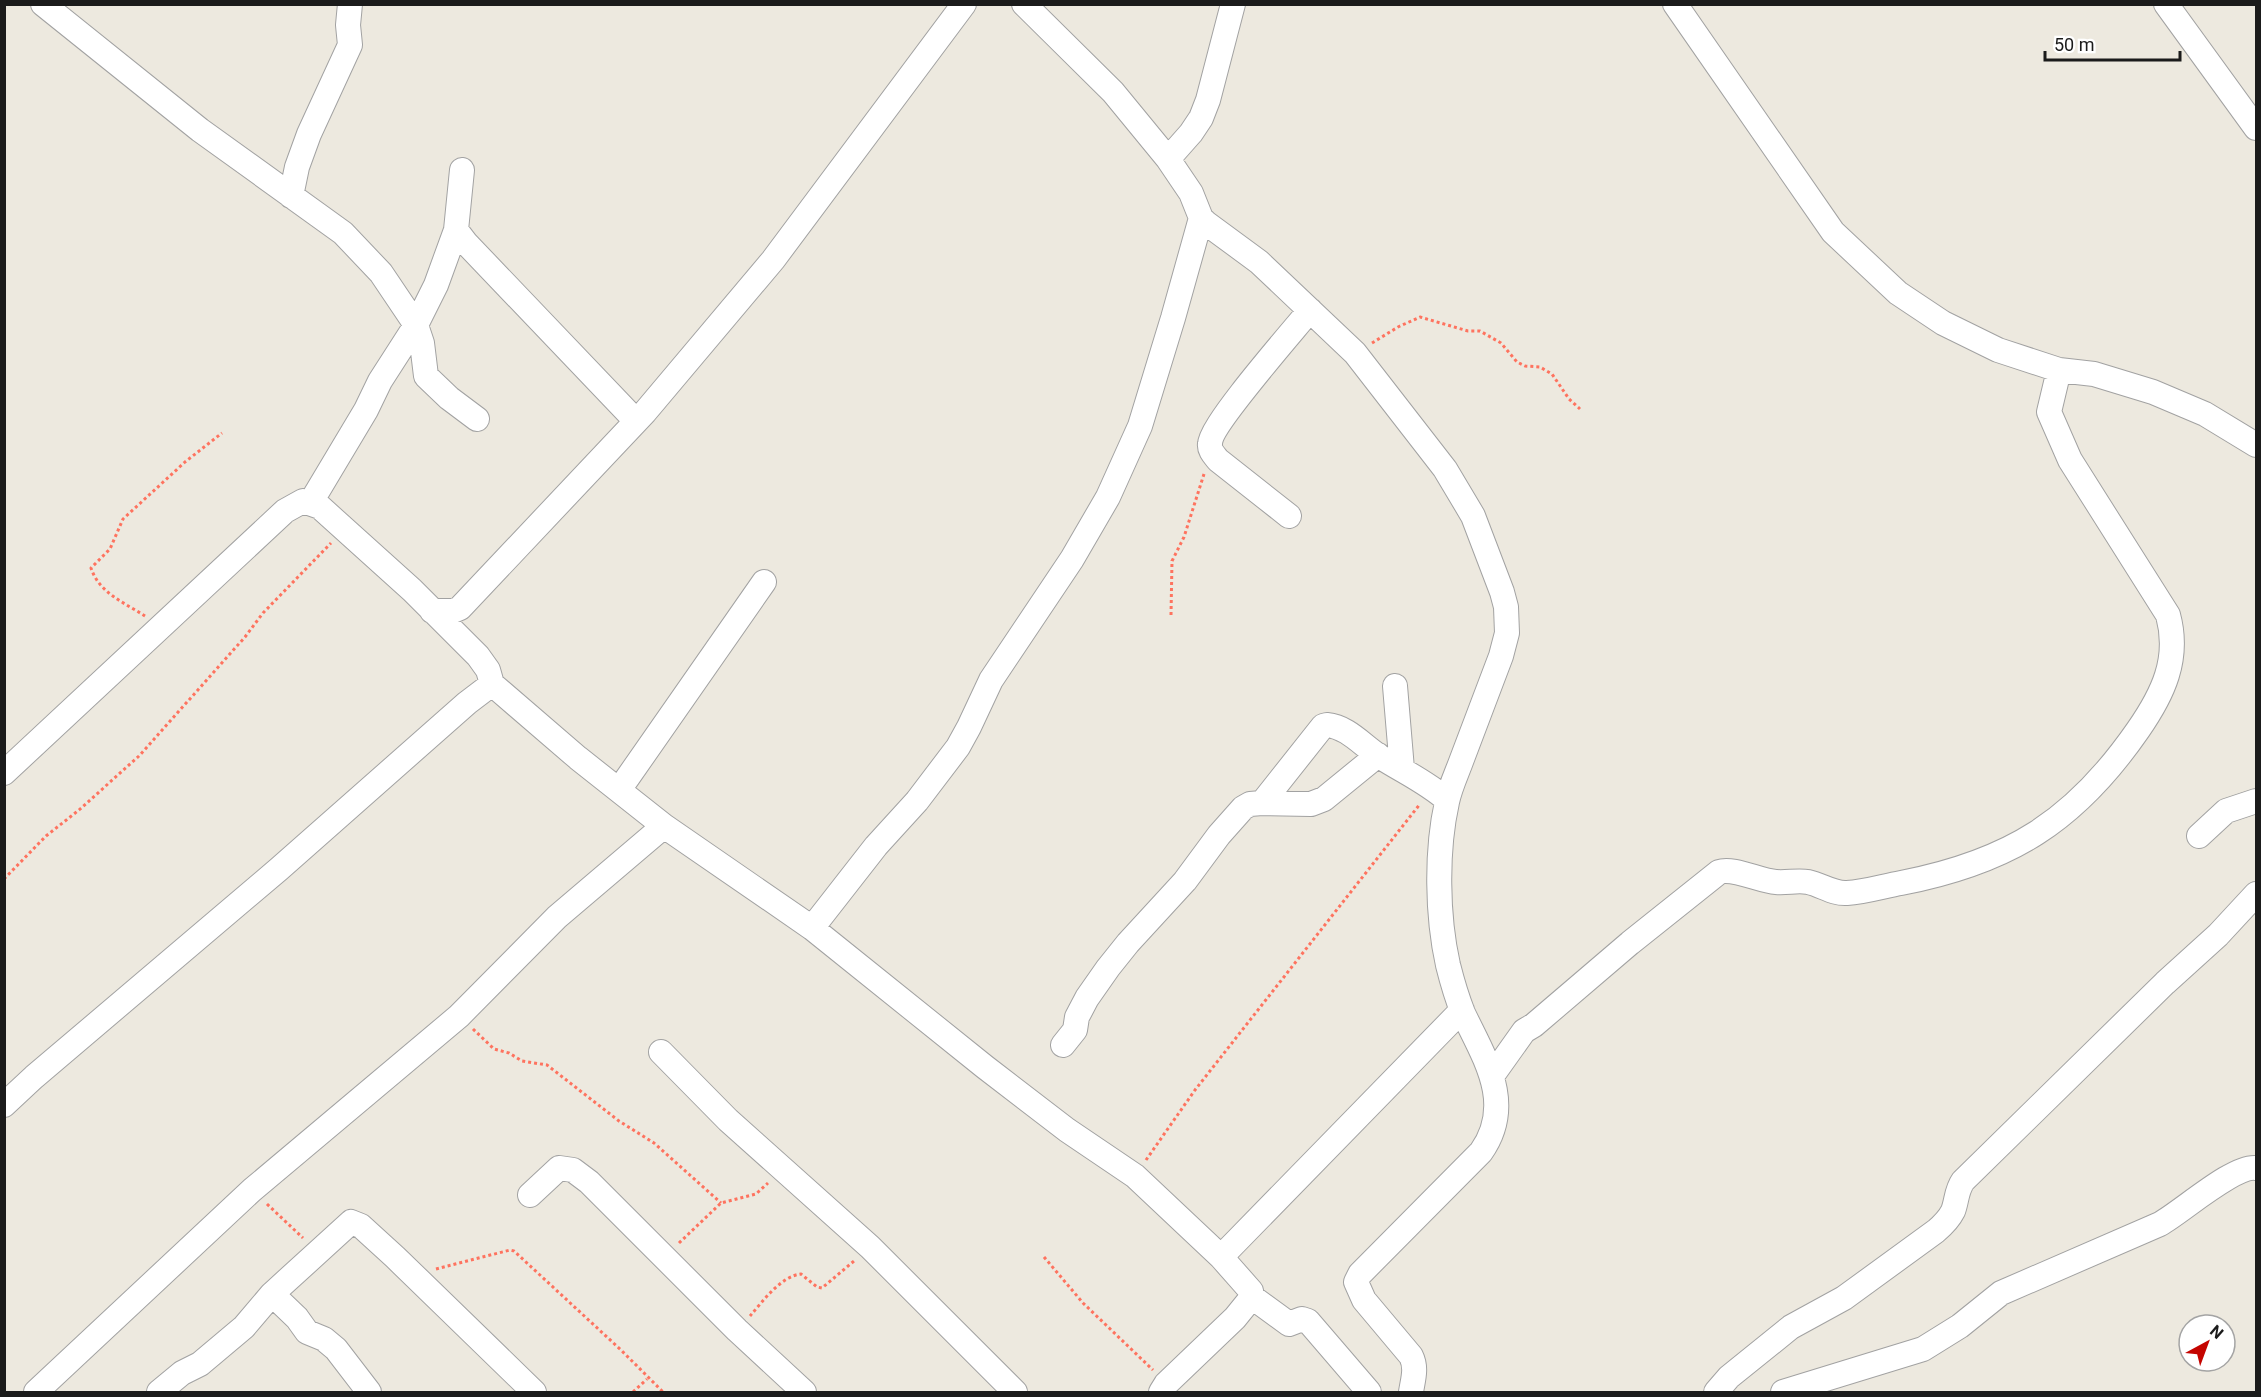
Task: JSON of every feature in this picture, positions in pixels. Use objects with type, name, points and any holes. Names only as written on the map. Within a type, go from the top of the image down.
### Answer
[{"type":"street","points":[[43,4],[200,130],[343,233],[381,273],[416,325],[423,343],[426,376],[449,398],[477,419]]},
{"type":"street","points":[[291,196],[306,141],[350,45],[348,25],[350,4]]},
{"type":"street","points":[[432,611],[453,611],[460,608],[636,421],[773,260],[964,4]]},
{"type":"street","points":[[1024,4],[1113,92],[1168,159],[1191,193],[1201,218],[1259,262],[1355,353],[1461,493],[1473,516],[1506,607],[1507,633],[1501,656],[1441,794],[1440,867],[1444,940],[1462,1010],[1489,1065],[1497,1102],[1495,1122],[1490,1139],[1460,1175],[1358,1278],[1357,1287],[1364,1300],[1411,1356],[1415,1371],[1411,1392]]},
{"type":"street","points":[[1168,159],[1201,118],[1208,100],[1233,4]]},
{"type":"street","points":[[1675,4],[1833,232],[1898,293],[1943,323],[1998,350],[2059,369],[2094,374],[2153,392],[2205,414],[2256,445]]},
{"type":"street","points":[[2166,4],[2256,128]]},
{"type":"street","points":[[311,502],[416,325],[436,285],[456,230],[462,170]]},
{"type":"street","points":[[812,928],[876,846],[917,801],[958,747],[991,680],[1072,559],[1108,497],[1143,415],[1201,218]]},
{"type":"street","points":[[456,230],[636,421]]},
{"type":"street","points":[[1289,516],[1218,460],[1211,452],[1209,443],[1213,432],[1234,402],[1310,310]]},
{"type":"street","points":[[1492,1076],[1524,1031],[1719,872],[1728,870],[1776,882],[1807,882],[1842,893],[1929,878],[1969,866],[2008,849],[2046,827],[2072,808],[2100,780],[2148,715],[2166,681],[2174,640],[2168,615],[2059,439],[2049,411],[2059,369]]},
{"type":"street","points":[[4,773],[285,511],[303,501],[311,502],[345,529],[432,611],[478,656],[488,670],[492,684],[561,744],[664,826],[812,928],[1067,1130],[1135,1176],[1221,1257],[1251,1291],[1252,1297],[1289,1324],[1302,1319],[1308,1321],[1369,1392]]},
{"type":"street","points":[[619,790],[764,582]]},
{"type":"street","points":[[4,1105],[279,869],[467,703],[492,684]]},
{"type":"street","points":[[1395,686],[1402,769]]},
{"type":"street","points":[[1262,803],[1323,726],[1334,726],[1354,736],[1378,755],[1441,794]]},
{"type":"street","points":[[1063,1045],[1075,1030],[1077,1017],[1087,998],[1128,943],[1185,881],[1219,835],[1243,808],[1250,804],[1262,803],[1311,804],[1324,799],[1378,755]]},
{"type":"street","points":[[2199,836],[2226,811],[2256,801]]},
{"type":"street","points":[[36,1392],[252,1190],[459,1016],[557,917],[664,826]]},
{"type":"street","points":[[1716,1392],[1729,1377],[1791,1327],[1844,1298],[1936,1231],[1949,1219],[1954,1209],[1958,1188],[1963,1181],[2165,983],[2218,935],[2256,894]]},
{"type":"street","points":[[1221,1257],[1462,1010]]},
{"type":"street","points":[[661,1052],[728,1120],[870,1246],[1015,1392]]},
{"type":"street","points":[[530,1195],[559,1168],[573,1170],[589,1182],[737,1330],[804,1392]]},
{"type":"street","points":[[1783,1392],[1923,1348],[1960,1326],[2001,1293],[2160,1224],[2223,1180],[2245,1168],[2256,1168]]},
{"type":"street","points":[[159,1392],[182,1373],[200,1364],[244,1327],[272,1294],[348,1224],[354,1222],[395,1257],[534,1392]]},
{"type":"street","points":[[272,1294],[297,1318],[305,1330],[324,1339],[336,1349],[369,1392]]},
{"type":"street","points":[[1163,1388],[1235,1318],[1252,1297]]},
{"type":"path","points":[[1355,353],[1416,318],[1440,322],[1493,337],[1517,362],[1525,366],[1540,367],[1552,374],[1569,399],[1580,409]]},
{"type":"path","points":[[162,626],[108,593],[91,568],[110,549],[123,519],[185,462],[222,433]]},
{"type":"path","points":[[1171,615],[1172,561],[1184,537],[1211,452]]},
{"type":"path","points":[[4,879],[46,836],[79,810],[139,756],[244,637],[262,613],[345,529]]},
{"type":"path","points":[[1135,1176],[1195,1090],[1441,794]]},
{"type":"path","points":[[459,1016],[494,1049],[509,1053],[522,1061],[547,1065],[619,1121],[654,1143],[721,1203]]},
{"type":"path","points":[[665,1257],[721,1203],[756,1194],[779,1174],[791,1177]]},
{"type":"path","points":[[252,1190],[318,1252]]},
{"type":"path","points":[[737,1330],[767,1298],[795,1275],[801,1274],[817,1287],[822,1288],[870,1246]]},
{"type":"path","points":[[411,1275],[474,1261],[510,1250],[514,1251],[663,1392]]},
{"type":"path","points":[[1044,1257],[1163,1388]]},
{"type":"path","points":[[633,1392],[647,1378]]}]
